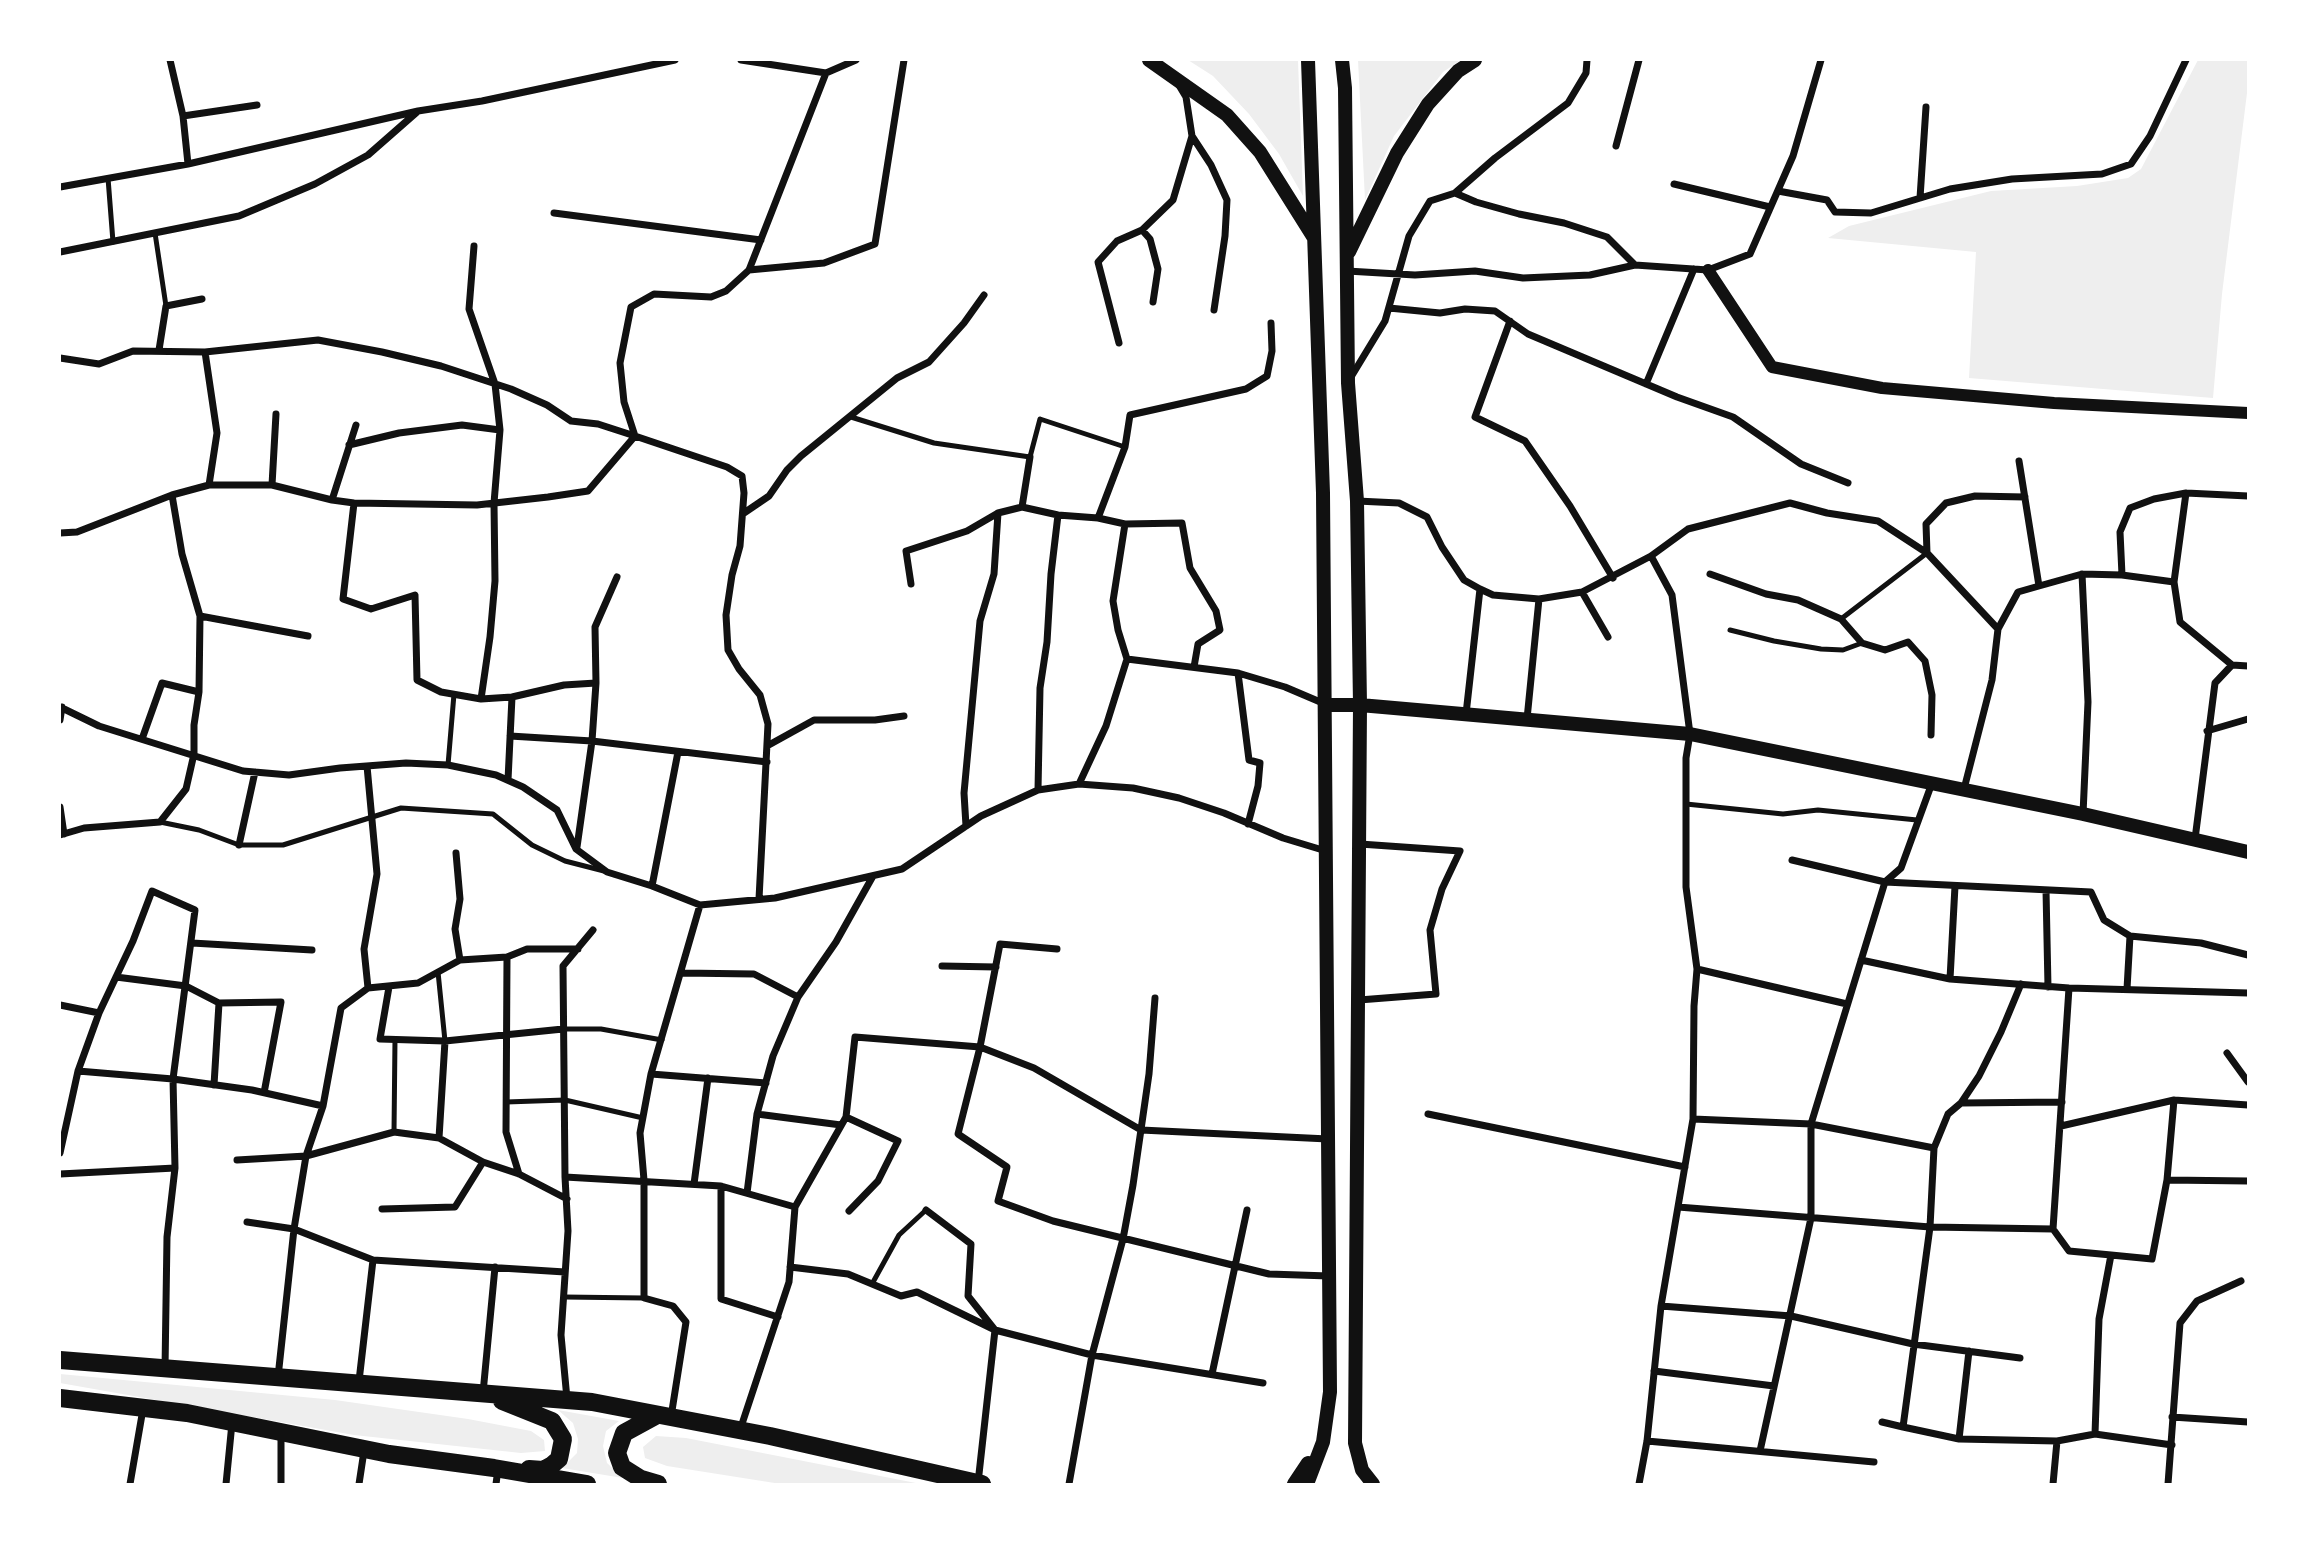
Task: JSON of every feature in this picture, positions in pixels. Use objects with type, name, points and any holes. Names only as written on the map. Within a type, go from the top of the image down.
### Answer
[{"type":"main road","points":[[1149,60],[1227,115],[1260,152],[1315,240]]},
{"type":"main road","points":[[1307,1485],[1323,1442],[1330,1392],[1323,493],[1308,60]]},
{"type":"main road","points":[[1342,60],[1345,88],[1348,383],[1357,501],[1360,705],[1355,1443],[1362,1477],[1373,1485]]},
{"type":"main road","points":[[1346,264],[1397,153],[1428,104],[1458,71],[1475,60]]},
{"type":"main road","points":[[1325,705],[1360,705],[1690,734],[2083,814],[2249,852]]},
{"type":"main road","points":[[60,1360],[592,1402],[740,1431],[980,1484]]},
{"type":"main road","points":[[483,1394],[552,1421],[563,1440],[559,1459],[543,1470],[496,1474]]},
{"type":"main road","points":[[60,1398],[232,1422],[496,1474],[587,1485]]},
{"type":"main road","points":[[658,1485],[641,1479],[622,1467],[617,1453],[624,1433],[664,1416]]},
{"type":"main road","points":[[1294,1485],[1323,1442]]},
{"type":"street","points":[[170,60],[183,116],[188,164]]},
{"type":"street","points":[[60,187],[188,164],[418,111],[482,101],[675,60]]},
{"type":"street","points":[[741,60],[825,74],[856,60]]},
{"type":"street","points":[[749,270],[824,263],[875,244],[904,60]]},
{"type":"street","points":[[1348,383],[1385,321],[1409,236],[1430,201],[1455,192],[1568,103],[1586,74],[1587,60]]},
{"type":"street","points":[[1616,146],[1639,60]]},
{"type":"street","points":[[1346,264],[1415,275],[1475,271],[1523,278],[1590,275],[1635,265],[1708,270],[1750,254],[1793,156],[1821,60]]},
{"type":"street","points":[[1778,191],[1827,200],[1835,212],[1871,213],[1950,189],[2012,179],[2102,174],[2132,164],[2150,136],[2186,60]]},
{"type":"street","points":[[635,436],[624,402],[620,362],[631,307],[654,294],[711,297],[726,291],[749,270],[825,74]]},
{"type":"street","points":[[1175,78],[1186,97],[1192,136],[1211,165],[1227,200],[1225,236],[1214,310]]},
{"type":"street","points":[[183,116],[257,105]]},
{"type":"street","points":[[1920,198],[1926,107]]},
{"type":"street","points":[[60,252],[239,216],[315,184],[368,155],[418,111]]},
{"type":"street","points":[[1119,342],[1098,262],[1117,241],[1142,230],[1173,200],[1192,136]]},
{"type":"street","points":[[1674,184],[1770,207]]},
{"type":"street","points":[[1455,192],[1497,208],[1564,223],[1607,237],[1635,265]]},
{"type":"street","points":[[554,213],[761,240]]},
{"type":"street","points":[[1142,230],[1150,239],[1158,270],[1153,302]]},
{"type":"street","points":[[474,246],[469,309],[495,384],[500,430],[494,503],[495,582],[481,699]]},
{"type":"street","points":[[1646,384],[1694,269]]},
{"type":"street","points":[[1708,270],[1772,367],[1882,388],[2054,404],[2249,413]]},
{"type":"street","points":[[744,513],[769,496],[787,470],[897,379],[929,362],[964,323],[984,295]]},
{"type":"street","points":[[159,351],[166,306],[202,299]]},
{"type":"street","points":[[1389,308],[1440,313],[1465,309],[1495,311],[1528,334],[1733,417],[1801,464],[1848,483]]},
{"type":"street","points":[[1510,321],[1475,417],[1525,441],[1570,506],[1613,578]]},
{"type":"street","points":[[1098,518],[1125,447],[1130,415],[1246,389],[1267,376],[1272,351],[1271,323]]},
{"type":"street","points":[[60,358],[99,364],[133,351],[205,352],[318,341],[382,352],[441,366],[495,384],[547,405],[571,421],[598,424],[727,467],[742,476],[744,513],[726,615],[728,650],[760,695],[768,724],[759,899]]},
{"type":"street","points":[[205,352],[217,433],[209,485]]},
{"type":"street","points":[[271,485],[276,414]]},
{"type":"street","points":[[332,500],[356,425]]},
{"type":"street","points":[[349,445],[399,433],[462,425],[500,430]]},
{"type":"street","points":[[60,533],[77,531],[172,495],[209,485],[271,485],[354,503],[494,503],[588,491],[635,436]]},
{"type":"street","points":[[1022,507],[1030,457]]},
{"type":"street","points":[[2019,461],[2039,586]]},
{"type":"street","points":[[2186,493],[2174,582],[2180,622],[2232,665],[2249,666]]},
{"type":"street","points":[[2122,575],[2120,532],[2130,508],[2154,499],[2186,493],[2249,496]]},
{"type":"street","points":[[60,807],[62,834],[84,828],[160,822],[186,789],[194,754],[194,725],[199,692],[200,616],[182,554],[172,495]]},
{"type":"street","points":[[1927,553],[1926,524],[1946,503],[1975,496],[2025,497]]},
{"type":"street","points":[[1357,501],[1398,503],[1427,517],[1442,547],[1464,580],[1480,589],[1493,595],[1539,599],[1582,592],[1613,578],[1651,556],[1688,529],[1790,503],[1827,513],[1878,521],[1927,553],[1998,629]]},
{"type":"street","points":[[354,503],[343,600],[371,609],[415,595],[417,680],[441,692],[481,699],[512,696],[564,685],[596,683]]},
{"type":"street","points":[[911,584],[906,551],[967,531],[998,513],[1022,507],[1125,524],[1182,523],[1190,568],[1216,611],[1220,630],[1198,644],[1194,667]]},
{"type":"street","points":[[966,826],[964,793],[980,621],[994,574],[998,513]]},
{"type":"street","points":[[1038,790],[1040,688],[1047,642],[1058,515]]},
{"type":"street","points":[[1079,784],[1106,726],[1127,659],[1112,601],[1125,524]]},
{"type":"street","points":[[1639,1485],[1647,1441],[1661,1306],[1693,1119],[1697,969],[1686,887],[1686,758],[1690,734],[1672,595],[1651,556]]},
{"type":"street","points":[[1710,574],[1766,594],[1798,600],[1841,619],[1862,643],[1885,650],[1908,642],[1925,661],[1931,695],[1931,735]]},
{"type":"street","points":[[1964,789],[1992,680],[1998,629],[2018,592],[2081,574],[2122,575],[2174,582]]},
{"type":"street","points":[[2081,574],[2088,702],[2083,814]]},
{"type":"street","points":[[576,849],[592,741],[596,627],[617,577]]},
{"type":"street","points":[[1466,714],[1480,589]]},
{"type":"street","points":[[1582,592],[1608,637]]},
{"type":"street","points":[[1527,719],[1539,599]]},
{"type":"street","points":[[200,616],[308,636]]},
{"type":"street","points":[[1127,659],[1238,673],[1285,687],[1325,705]]},
{"type":"street","points":[[2195,839],[2215,683],[2232,665]]},
{"type":"street","points":[[1238,673],[1249,760],[1260,763],[1258,786],[1248,824]]},
{"type":"street","points":[[142,738],[162,683],[199,692]]},
{"type":"street","points":[[508,780],[512,696]]},
{"type":"street","points":[[60,720],[61,707],[99,726],[243,771],[289,775],[406,763],[448,765],[496,775],[523,787],[557,810],[576,849],[607,872],[700,905],[759,899],[902,869],[981,816],[1038,790],[1079,784],[1133,788],[1179,798],[1224,813],[1283,838],[1326,851]]},
{"type":"street","points":[[767,746],[814,720],[875,720],[904,716]]},
{"type":"street","points":[[2207,732],[2249,719]]},
{"type":"street","points":[[510,736],[592,741],[767,762]]},
{"type":"street","points":[[652,886],[678,752]]},
{"type":"street","points":[[367,766],[377,874],[364,949],[368,988]]},
{"type":"street","points":[[239,845],[255,772]]},
{"type":"street","points":[[1760,1451],[1811,1218],[1811,1125],[1885,882],[1901,868],[1932,783]]},
{"type":"street","points":[[1359,1000],[1436,993],[1430,930],[1442,889],[1460,851],[1360,844]]},
{"type":"street","points":[[456,853],[460,899],[455,929],[460,960]]},
{"type":"street","points":[[1792,860],[1885,882],[2091,892],[2104,920],[2130,936],[2201,943],[2249,955]]},
{"type":"street","points":[[747,1193],[757,1114],[774,1056],[797,997],[836,942],[873,876]]},
{"type":"street","points":[[1950,979],[1955,886]]},
{"type":"street","points":[[2046,890],[2048,987]]},
{"type":"street","points":[[60,1153],[62,1127],[78,1070],[99,1013],[152,891],[195,910],[173,1079],[175,1168],[167,1237],[165,1369]]},
{"type":"street","points":[[664,1416],[686,1322],[673,1306],[644,1298],[644,1180],[640,1133],[651,1074],[700,905]]},
{"type":"street","points":[[568,1400],[561,1335],[569,1231],[565,1177],[563,966],[593,930]]},
{"type":"street","points":[[2127,989],[2130,936]]},
{"type":"street","points":[[192,943],[312,950]]},
{"type":"street","points":[[1057,949],[1000,944],[980,1047],[958,1134],[1007,1167],[998,1201],[1053,1221],[1269,1275],[1329,1276]]},
{"type":"street","points":[[278,1378],[294,1228],[306,1156],[323,1106],[341,1008],[368,988],[418,983],[460,960],[507,957],[527,948],[578,949]]},
{"type":"street","points":[[507,957],[506,1132],[519,1174]]},
{"type":"street","points":[[1861,960],[1950,979],[2069,988],[2249,993]]},
{"type":"street","points":[[943,966],[996,967]]},
{"type":"street","points":[[1697,969],[1847,1004]]},
{"type":"street","points":[[682,973],[754,974],[797,997]]},
{"type":"street","points":[[116,976],[186,986],[219,1003],[281,1002],[264,1093]]},
{"type":"street","points":[[1903,1427],[1930,1227],[1934,1148],[1948,1114],[1961,1103],[1984,1065],[2021,984]]},
{"type":"street","points":[[389,987],[380,1039],[445,1041],[563,1029]]},
{"type":"street","points":[[2069,988],[2053,1229],[2069,1251],[2152,1259],[2167,1181],[2174,1100]]},
{"type":"street","points":[[1069,1485],[1092,1355],[1123,1239],[1149,1074],[1155,998]]},
{"type":"street","points":[[214,1085],[219,1003]]},
{"type":"street","points":[[60,1005],[99,1013]]},
{"type":"street","points":[[740,1431],[789,1282],[795,1207],[846,1117],[855,1037],[980,1047],[1034,1068],[1141,1130],[1328,1139]]},
{"type":"street","points":[[439,1138],[445,1041]]},
{"type":"street","points":[[2227,1053],[2249,1082]]},
{"type":"street","points":[[78,1070],[214,1085],[323,1106]]},
{"type":"street","points":[[651,1074],[766,1083]]},
{"type":"street","points":[[694,1184],[708,1079]]},
{"type":"street","points":[[2061,1126],[2174,1100],[2249,1105]]},
{"type":"street","points":[[1961,1103],[2062,1102]]},
{"type":"street","points":[[757,1114],[841,1125]]},
{"type":"street","points":[[1428,1114],[1685,1167]]},
{"type":"street","points":[[846,1117],[898,1141],[878,1181],[849,1211]]},
{"type":"street","points":[[1693,1119],[1811,1125],[1934,1148]]},
{"type":"street","points":[[237,1160],[306,1156],[394,1132],[439,1138],[484,1162],[519,1174],[567,1199]]},
{"type":"street","points":[[382,1209],[455,1207],[484,1162]]},
{"type":"street","points":[[60,1174],[175,1168]]},
{"type":"street","points":[[565,1177],[721,1186],[795,1207]]},
{"type":"street","points":[[2167,1181],[2249,1181]]},
{"type":"street","points":[[721,1186],[721,1299],[778,1317]]},
{"type":"street","points":[[1678,1207],[1930,1227],[2053,1229]]},
{"type":"street","points":[[926,1210],[971,1244],[968,1296],[995,1330],[980,1484]]},
{"type":"street","points":[[1212,1374],[1247,1210]]},
{"type":"street","points":[[247,1222],[294,1228],[373,1260],[565,1272]]},
{"type":"street","points":[[2095,1434],[2099,1319],[2111,1255]]},
{"type":"street","points":[[359,1384],[373,1260]]},
{"type":"street","points":[[483,1394],[495,1267]]},
{"type":"street","points":[[790,1267],[848,1274],[901,1296],[917,1292],[995,1330],[1092,1355],[1263,1383]]},
{"type":"street","points":[[2168,1485],[2180,1323],[2197,1301],[2241,1281]]},
{"type":"street","points":[[1661,1306],[1791,1315],[1913,1344],[2020,1359]]},
{"type":"street","points":[[1959,1438],[1969,1352]]},
{"type":"street","points":[[1654,1371],[1774,1386]]},
{"type":"street","points":[[130,1485],[143,1408]]},
{"type":"street","points":[[2172,1417],[2249,1422]]},
{"type":"street","points":[[226,1485],[232,1422]]},
{"type":"street","points":[[1882,1422],[1959,1438],[2057,1441],[2095,1434],[2172,1445]]},
{"type":"street","points":[[281,1432],[281,1485]]},
{"type":"street","points":[[1647,1441],[1874,1462]]},
{"type":"street","points":[[2053,1485],[2057,1441]]},
{"type":"street","points":[[359,1485],[365,1449]]},
{"type":"lane","points":[[108,178],[113,242]]},
{"type":"lane","points":[[155,233],[166,306]]},
{"type":"lane","points":[[851,417],[934,443],[1030,457],[1040,419],[1125,447]]},
{"type":"lane","points":[[1841,619],[1927,553]]},
{"type":"lane","points":[[1730,630],[1821,649],[1843,650],[1862,643]]},
{"type":"lane","points":[[448,765],[454,694]]},
{"type":"lane","points":[[1686,804],[1783,814],[1818,810],[1917,820]]},
{"type":"lane","points":[[160,822],[199,830],[239,845],[283,845],[401,808],[493,814],[532,845],[565,861],[607,872]]},
{"type":"lane","points":[[439,972],[445,1041]]},
{"type":"lane","points":[[563,1029],[601,1029],[662,1040]]},
{"type":"lane","points":[[394,1132],[395,1039]]},
{"type":"lane","points":[[506,1102],[565,1100],[643,1118]]},
{"type":"lane","points":[[872,1284],[899,1235],[926,1210]]},
{"type":"lane","points":[[564,1297],[644,1298]]},
{"type":"shaded area","points":[[1188,60],[1298,60],[1303,196],[1279,154],[1249,114],[1213,76]]},
{"type":"shaded area","points":[[1358,60],[1461,60],[1443,72],[1394,136],[1365,200]]},
{"type":"shaded area","points":[[2198,60],[2248,60],[2248,85],[2222,294],[2213,398],[1969,378],[1976,252],[1828,238],[1849,226],[1991,191],[2077,186],[2128,178],[2141,169]]},
{"type":"shaded area","points":[[60,1374],[335,1400],[468,1419],[531,1431],[544,1440],[545,1451],[521,1453],[354,1435],[60,1383]]},
{"type":"shaded area","points":[[558,1410],[619,1421],[606,1431],[603,1446],[607,1463],[623,1478],[562,1468],[577,1453],[578,1439],[573,1423]]},
{"type":"shaded area","points":[[656,1436],[686,1438],[921,1484],[781,1484],[667,1466],[645,1458],[643,1447]]}]
